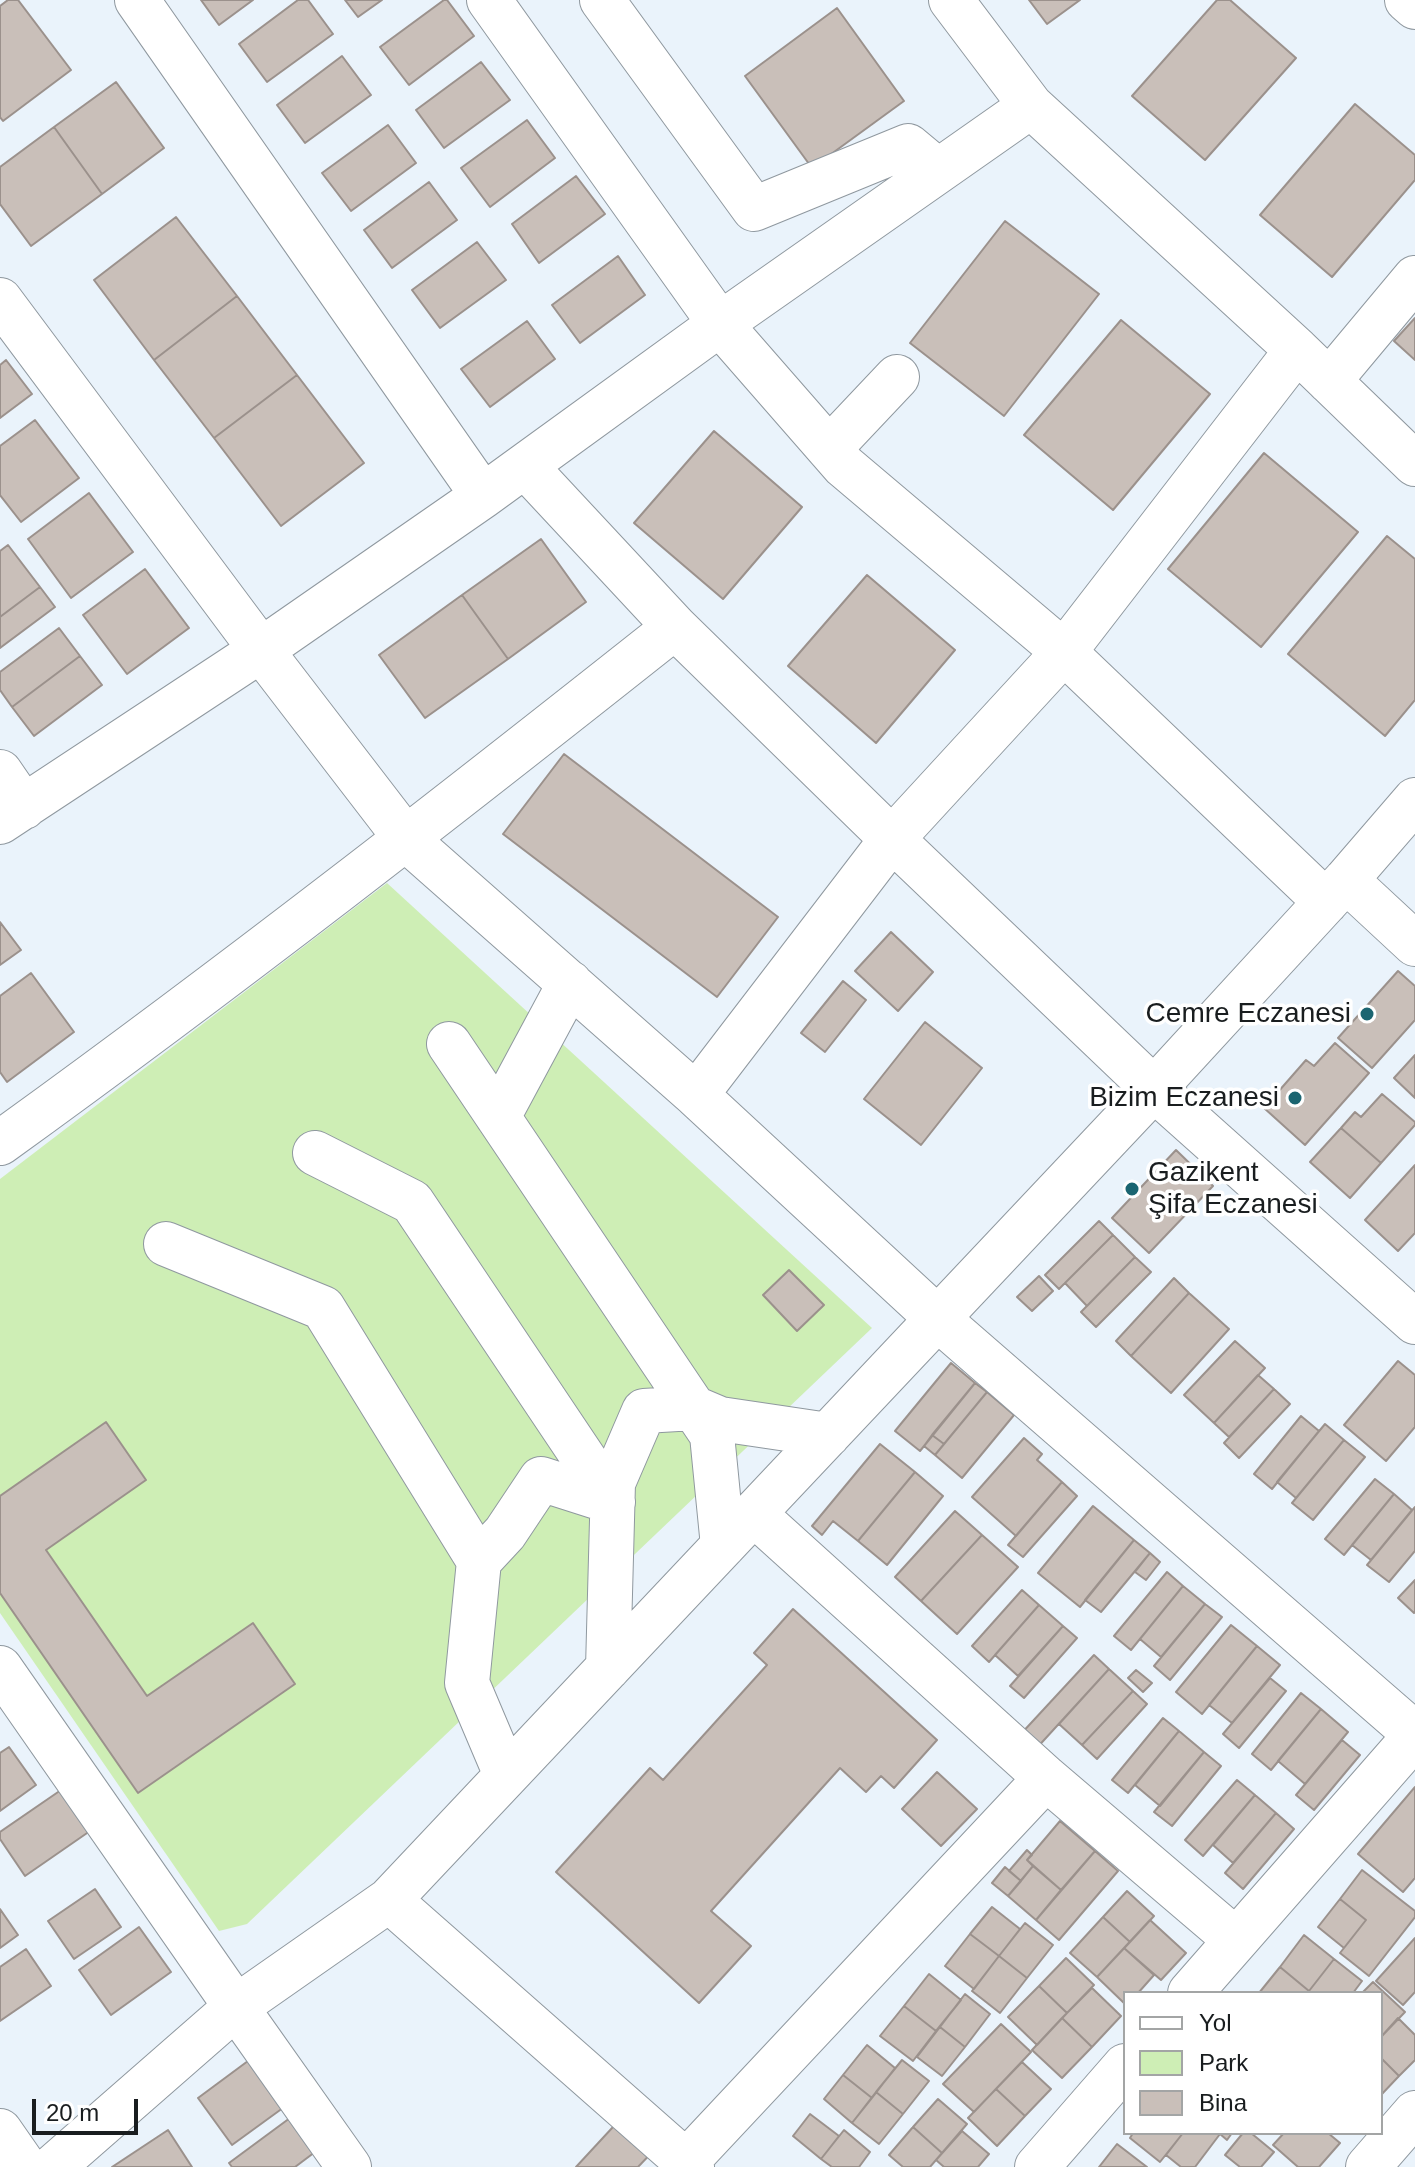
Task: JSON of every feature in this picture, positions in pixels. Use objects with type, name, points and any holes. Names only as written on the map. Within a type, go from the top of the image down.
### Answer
[{"type":"street","points":[[137,0],[483,496]]},
{"type":"street","points":[[489,0],[720,324],[844,466],[1064,652],[1336,891],[1415,944]]},
{"type":"street","points":[[602,0],[754,209],[908,146],[938,171]]},
{"type":"street","points":[[951,0],[1031,106],[1297,350],[1415,464]]},
{"type":"street","points":[[1407,0],[1415,7]]},
{"type":"street","points":[[8,800],[261,650],[1031,106]]},
{"type":"street","points":[[1329,381],[1415,278]]},
{"type":"street","points":[[0,300],[407,840],[696,1095],[938,1319],[1415,1735],[1192,1991]]},
{"type":"street","points":[[696,1095],[892,839],[1064,652],[1297,350]]},
{"type":"street","points":[[829,449],[897,377]]},
{"type":"street","points":[[525,466],[675,627],[892,839],[1154,1089],[1415,1322]]},
{"type":"street","points":[[0,1143],[116,1060],[407,840],[675,627]]},
{"type":"street","points":[[53,2167],[236,2007],[389,1900],[1154,1089],[1415,800]]},
{"type":"street","points":[[498,1117],[570,983]]},
{"type":"street","points":[[449,1044],[712,1435],[723,1546]]},
{"type":"street","points":[[315,1153],[412,1202],[613,1502]]},
{"type":"street","points":[[166,1244],[323,1308],[479,1561]]},
{"type":"street","points":[[608,1668],[613,1483],[644,1411],[694,1408],[720,1419],[828,1435]]},
{"type":"street","points":[[506,1775],[467,1683],[479,1561],[505,1533],[541,1479],[613,1502]]},
{"type":"street","points":[[754,1514],[1046,1778],[1236,1940]]},
{"type":"street","points":[[0,1668],[349,2167]]},
{"type":"street","points":[[389,1900],[689,2164],[1046,1778]]},
{"type":"street","points":[[1037,2167],[1123,2068]]},
{"type":"street","points":[[1368,2167],[1415,2113]]},
{"type":"street","points":[[0,2131],[25,2167]]},
{"type":"green space","points":[[387,883],[872,1328],[247,1924],[219,1931],[0,1613],[0,1179]]},
{"type":"building","points":[[8,0],[18,0],[71,70],[3,121],[0,117],[0,6]]},
{"type":"building","points":[[201,0],[253,0],[219,25]]},
{"type":"building","points":[[298,0],[308,0],[333,34],[267,82],[239,44]]},
{"type":"building","points":[[345,0],[382,0],[358,17]]},
{"type":"building","points":[[444,0],[474,36],[409,85],[380,47]]},
{"type":"building","points":[[1029,0],[1080,0],[1047,24]]},
{"type":"building","points":[[1217,0],[1230,0],[1296,58],[1205,160],[1132,96]]},
{"type":"building","points":[[837,8],[904,101],[812,168],[745,76]]},
{"type":"building","points":[[342,56],[371,95],[305,143],[277,105]]},
{"type":"building","points":[[481,62],[510,100],[444,148],[416,110]]},
{"type":"building","points":[[116,82],[164,148],[102,194],[54,127]]},
{"type":"building","points":[[1355,104],[1415,155],[1415,180],[1332,277],[1260,215]]},
{"type":"building","points":[[527,120],[555,158],[490,207],[461,168]]},
{"type":"building","points":[[388,125],[416,163],[351,211],[322,173]]},
{"type":"building","points":[[54,127],[102,194],[31,246],[0,204],[0,167]]},
{"type":"building","points":[[576,176],[605,214],[539,263],[512,224]]},
{"type":"building","points":[[429,182],[457,220],[392,268],[364,230]]},
{"type":"building","points":[[176,217],[237,296],[154,360],[94,280]]},
{"type":"building","points":[[1005,221],[1099,294],[1004,416],[910,343]]},
{"type":"building","points":[[477,242],[506,280],[440,328],[412,290]]},
{"type":"building","points":[[618,256],[645,295],[580,343],[552,305]]},
{"type":"building","points":[[237,296],[297,375],[214,438],[154,360]]},
{"type":"building","points":[[1415,318],[1415,360],[1394,341]]},
{"type":"building","points":[[1121,320],[1210,394],[1113,510],[1024,435]]},
{"type":"building","points":[[527,321],[555,359],[490,407],[461,369]]},
{"type":"building","points":[[6,360],[32,394],[0,418],[0,365]]},
{"type":"building","points":[[297,375],[364,463],[281,526],[214,438]]},
{"type":"building","points":[[35,420],[79,478],[21,522],[0,495],[0,446]]},
{"type":"building","points":[[714,431],[802,507],[723,599],[634,523]]},
{"type":"building","points":[[1264,453],[1358,532],[1261,647],[1168,569]]},
{"type":"building","points":[[89,493],[133,552],[71,598],[28,539]]},
{"type":"building","points":[[1387,536],[1415,559],[1415,700],[1385,736],[1288,654]]},
{"type":"building","points":[[541,539],[586,602],[508,659],[462,595]]},
{"type":"building","points":[[8,545],[40,587],[0,617],[0,551]]},
{"type":"building","points":[[145,569],[189,628],[127,674],[83,615]]},
{"type":"building","points":[[867,575],[955,650],[876,743],[788,666]]},
{"type":"building","points":[[40,587],[55,607],[0,648],[0,617]]},
{"type":"building","points":[[462,595],[508,659],[425,718],[379,655]]},
{"type":"building","points":[[59,628],[80,656],[12,707],[0,690],[0,672]]},
{"type":"building","points":[[80,656],[102,685],[34,736],[12,707]]},
{"type":"building","points":[[564,754],[778,917],[717,997],[503,834]]},
{"type":"building","points":[[0,922],[21,950],[0,965]]},
{"type":"building","points":[[891,932],[933,972],[898,1011],[855,971]]},
{"type":"building","points":[[1398,971],[1415,986],[1415,1020],[1372,1068],[1338,1038]]},
{"type":"building","points":[[31,973],[74,1032],[7,1082],[0,1072],[0,996]]},
{"type":"building","points":[[843,981],[866,1000],[825,1052],[801,1033]]},
{"type":"building","points":[[925,1022],[982,1068],[921,1145],[864,1099]]},
{"type":"building","points":[[1335,1043],[1369,1073],[1305,1145],[1264,1108],[1306,1060],[1314,1066]]},
{"type":"building","points":[[1415,1055],[1415,1098],[1394,1078]]},
{"type":"building","points":[[1382,1094],[1415,1125],[1381,1163],[1341,1128],[1355,1112],[1361,1117]]},
{"type":"building","points":[[1341,1128],[1381,1163],[1350,1198],[1310,1162]]},
{"type":"building","points":[[1176,1150],[1213,1186],[1149,1253],[1112,1218]]},
{"type":"building","points":[[1415,1165],[1415,1233],[1398,1251],[1365,1220]]},
{"type":"building","points":[[1099,1221],[1113,1235],[1059,1289],[1045,1275]]},
{"type":"building","points":[[1113,1235],[1135,1257],[1087,1306],[1065,1283]]},
{"type":"building","points":[[1135,1257],[1151,1272],[1096,1327],[1081,1312]]},
{"type":"building","points":[[789,1270],[824,1305],[797,1331],[763,1295]]},
{"type":"building","points":[[1039,1276],[1053,1291],[1032,1311],[1017,1297]]},
{"type":"building","points":[[1174,1278],[1189,1293],[1131,1356],[1116,1341]]},
{"type":"building","points":[[1189,1293],[1229,1329],[1171,1393],[1131,1356]]},
{"type":"building","points":[[1235,1341],[1265,1368],[1214,1423],[1184,1395]]},
{"type":"building","points":[[1398,1361],[1415,1375],[1415,1427],[1386,1461],[1344,1425]]},
{"type":"building","points":[[951,1363],[975,1383],[920,1451],[895,1431]]},
{"type":"building","points":[[1258,1375],[1274,1389],[1229,1437],[1214,1423]]},
{"type":"building","points":[[975,1383],[987,1392],[944,1444],[932,1435]]},
{"type":"building","points":[[1274,1389],[1290,1404],[1239,1458],[1224,1443]]},
{"type":"building","points":[[987,1392],[1014,1415],[962,1478],[935,1455]]},
{"type":"building","points":[[1301,1416],[1319,1431],[1272,1489],[1254,1474]]},
{"type":"building","points":[[106,1422],[146,1480],[46,1550],[147,1696],[253,1623],[295,1684],[138,1793],[0,1593],[0,1496]]},
{"type":"building","points":[[1325,1424],[1344,1440],[1296,1498],[1277,1482]]},
{"type":"building","points":[[932,1435],[944,1444],[935,1455],[924,1446]]},
{"type":"building","points":[[1024,1438],[1042,1454],[1037,1460],[1062,1482],[1016,1536],[972,1497]]},
{"type":"building","points":[[1344,1440],[1365,1457],[1313,1520],[1292,1503]]},
{"type":"building","points":[[880,1444],[915,1472],[858,1541],[833,1521],[822,1535],[812,1526]]},
{"type":"building","points":[[915,1472],[943,1496],[887,1565],[858,1541]]},
{"type":"building","points":[[1375,1479],[1394,1494],[1344,1555],[1325,1539]]},
{"type":"building","points":[[1062,1482],[1077,1496],[1023,1557],[1008,1545]]},
{"type":"building","points":[[1394,1494],[1412,1510],[1371,1560],[1352,1545]]},
{"type":"building","points":[[1093,1506],[1134,1540],[1080,1607],[1038,1573]]},
{"type":"building","points":[[1415,1507],[1415,1551],[1389,1582],[1367,1565]]},
{"type":"building","points":[[955,1511],[982,1535],[921,1601],[895,1577]]},
{"type":"building","points":[[982,1535],[1018,1567],[957,1634],[921,1601]]},
{"type":"building","points":[[1134,1540],[1150,1553],[1101,1612],[1085,1600]]},
{"type":"building","points":[[1150,1553],[1160,1562],[1146,1580],[1135,1572]]},
{"type":"building","points":[[1167,1572],[1183,1586],[1131,1650],[1114,1636]]},
{"type":"building","points":[[1415,1580],[1415,1611],[1414,1613],[1398,1598]]},
{"type":"building","points":[[1183,1586],[1205,1604],[1161,1657],[1140,1639]]},
{"type":"building","points":[[1022,1590],[1039,1605],[989,1662],[972,1646]]},
{"type":"building","points":[[1205,1604],[1222,1617],[1170,1680],[1154,1666]]},
{"type":"building","points":[[1039,1605],[1063,1626],[1018,1676],[995,1655]]},
{"type":"building","points":[[793,1609],[937,1740],[894,1788],[881,1776],[866,1792],[840,1768],[711,1911],[751,1946],[699,2003],[556,1872],[650,1768],[663,1780],[767,1665],[754,1653]]},
{"type":"building","points":[[1231,1625],[1257,1646],[1202,1714],[1176,1692]]},
{"type":"building","points":[[1063,1626],[1077,1638],[1024,1698],[1010,1686]]},
{"type":"building","points":[[1257,1646],[1280,1665],[1232,1723],[1209,1705]]},
{"type":"building","points":[[1094,1655],[1109,1669],[1034,1751],[1019,1736]]},
{"type":"building","points":[[1109,1669],[1133,1691],[1082,1745],[1059,1724]]},
{"type":"building","points":[[1136,1670],[1152,1683],[1143,1692],[1128,1678]]},
{"type":"building","points":[[1270,1678],[1286,1691],[1239,1748],[1223,1734]]},
{"type":"building","points":[[1133,1691],[1147,1704],[1097,1759],[1082,1745]]},
{"type":"building","points":[[1301,1693],[1321,1709],[1271,1770],[1252,1754]]},
{"type":"building","points":[[1321,1709],[1348,1732],[1305,1784],[1278,1761]]},
{"type":"building","points":[[1163,1718],[1179,1731],[1128,1793],[1112,1780]]},
{"type":"building","points":[[1179,1731],[1204,1752],[1160,1806],[1135,1785]]},
{"type":"building","points":[[1342,1740],[1360,1755],[1314,1810],[1296,1795]]},
{"type":"building","points":[[9,1747],[36,1785],[0,1811],[0,1753]]},
{"type":"building","points":[[1204,1752],[1221,1766],[1172,1826],[1154,1812]]},
{"type":"building","points":[[937,1772],[977,1809],[941,1846],[902,1809]]},
{"type":"building","points":[[1237,1780],[1255,1795],[1203,1856],[1185,1840]]},
{"type":"building","points":[[1415,1787],[1415,1878],[1403,1892],[1358,1854]]},
{"type":"building","points":[[61,1790],[90,1831],[25,1876],[0,1839],[0,1832]]},
{"type":"building","points":[[1255,1795],[1276,1813],[1233,1863],[1213,1845]]},
{"type":"building","points":[[1276,1813],[1294,1829],[1243,1889],[1225,1873]]},
{"type":"building","points":[[1060,1821],[1095,1851],[1061,1890],[1027,1860]]},
{"type":"building","points":[[1027,1850],[1032,1855],[1027,1860],[1033,1866],[1021,1881],[1009,1871]]},
{"type":"building","points":[[1095,1851],[1118,1871],[1059,1940],[1036,1920]]},
{"type":"building","points":[[1033,1866],[1061,1890],[1036,1920],[1008,1896]]},
{"type":"building","points":[[1005,1867],[1021,1881],[1008,1896],[992,1883]]},
{"type":"building","points":[[1362,1870],[1415,1911],[1415,1917],[1369,1976],[1340,1953],[1366,1920],[1340,1899]]},
{"type":"building","points":[[95,1889],[121,1927],[74,1959],[48,1921]]},
{"type":"building","points":[[1127,1891],[1154,1916],[1130,1942],[1103,1917]]},
{"type":"building","points":[[1340,1899],[1366,1920],[1344,1948],[1318,1927]]},
{"type":"building","points":[[992,1907],[1020,1929],[999,1956],[970,1934]]},
{"type":"building","points":[[0,1909],[18,1935],[0,1948]]},
{"type":"building","points":[[1103,1917],[1130,1942],[1097,1977],[1070,1953]]},
{"type":"building","points":[[1150,1920],[1186,1953],[1161,1980],[1124,1948]]},
{"type":"building","points":[[1025,1923],[1053,1945],[1027,1978],[999,1956]]},
{"type":"building","points":[[139,1927],[171,1972],[111,2015],[79,1970]]},
{"type":"building","points":[[970,1934],[999,1956],[974,1989],[945,1966]]},
{"type":"building","points":[[1304,1935],[1334,1959],[1309,1991],[1280,1967]]},
{"type":"building","points":[[1415,1938],[1415,1992],[1403,2005],[1376,1981]]},
{"type":"building","points":[[1124,1948],[1154,1975],[1140,1991],[1123,1991],[1123,2002],[1097,1977]]},
{"type":"building","points":[[26,1949],[51,1986],[0,2021],[0,1967]]},
{"type":"building","points":[[999,1956],[1027,1978],[1000,2013],[972,1991]]},
{"type":"building","points":[[1066,1958],[1094,1985],[1067,2013],[1039,1986]]},
{"type":"building","points":[[1334,1959],[1362,1981],[1354,1991],[1309,1991]]},
{"type":"building","points":[[1280,1967],[1309,1991],[1261,1991]]},
{"type":"building","points":[[929,1974],[961,2000],[936,2031],[904,2006]]},
{"type":"building","points":[[1373,1982],[1383,1991],[1364,1991]]},
{"type":"building","points":[[1039,1986],[1067,2013],[1037,2045],[1008,2017]]},
{"type":"building","points":[[1092,1988],[1121,2016],[1092,2047],[1062,2018]]},
{"type":"building","points":[[1383,1991],[1405,2012],[1383,2035]]},
{"type":"building","points":[[965,1994],[990,2014],[965,2047],[940,2027]]},
{"type":"building","points":[[904,2006],[936,2031],[913,2061],[880,2036]]},
{"type":"building","points":[[1062,2018],[1092,2047],[1062,2078],[1032,2050]]},
{"type":"building","points":[[1398,2018],[1415,2035],[1415,2060],[1399,2076],[1383,2060],[1383,2035]]},
{"type":"building","points":[[1001,2024],[1031,2052],[974,2112],[943,2084]]},
{"type":"building","points":[[940,2027],[965,2047],[942,2076],[917,2057]]},
{"type":"building","points":[[867,2045],[895,2068],[872,2098],[843,2075]]},
{"type":"building","points":[[252,2058],[287,2105],[232,2145],[198,2098]]},
{"type":"building","points":[[902,2060],[929,2081],[903,2114],[876,2092]]},
{"type":"building","points":[[1383,2060],[1399,2076],[1383,2093]]},
{"type":"building","points":[[1022,2062],[1051,2089],[1025,2116],[996,2089]]},
{"type":"building","points":[[843,2075],[872,2098],[852,2123],[824,2099]]},
{"type":"building","points":[[996,2089],[1025,2116],[997,2146],[968,2118]]},
{"type":"building","points":[[876,2092],[903,2114],[879,2144],[852,2123]]},
{"type":"building","points":[[938,2099],[967,2124],[942,2153],[913,2127]]},
{"type":"building","points":[[625,2114],[659,2145],[638,2167],[576,2167]]},
{"type":"building","points":[[810,2114],[839,2136],[821,2159],[793,2136]]},
{"type":"building","points":[[294,2115],[319,2149],[295,2167],[232,2167],[229,2163]]},
{"type":"building","points":[[913,2127],[942,2153],[930,2167],[903,2167],[889,2155]]},
{"type":"building","points":[[168,2130],[192,2167],[112,2167]]},
{"type":"building","points":[[844,2130],[870,2152],[859,2167],[832,2167],[821,2159]]},
{"type":"building","points":[[962,2131],[989,2154],[978,2167],[944,2167],[936,2160]]},
{"type":"building","points":[[1132,2135],[1181,2135],[1160,2162],[1130,2138]]},
{"type":"building","points":[[1181,2135],[1219,2135],[1195,2167],[1181,2167],[1166,2155]]},
{"type":"building","points":[[1241,2135],[1253,2135],[1274,2152],[1261,2167],[1240,2167],[1225,2155]]},
{"type":"building","points":[[1282,2135],[1330,2135],[1340,2143],[1319,2167],[1298,2167],[1273,2145]]},
{"type":"building","points":[[1117,2144],[1147,2167],[1099,2167]]},
{"type":"place","name":"Cemre Eczanesi","points":[[1367,1014]]},
{"type":"place","name":"Bizim Eczanesi","points":[[1295,1098]]},
{"type":"place","name":"Gazikent Şifa Eczanesi","points":[[1132,1189]]}]
